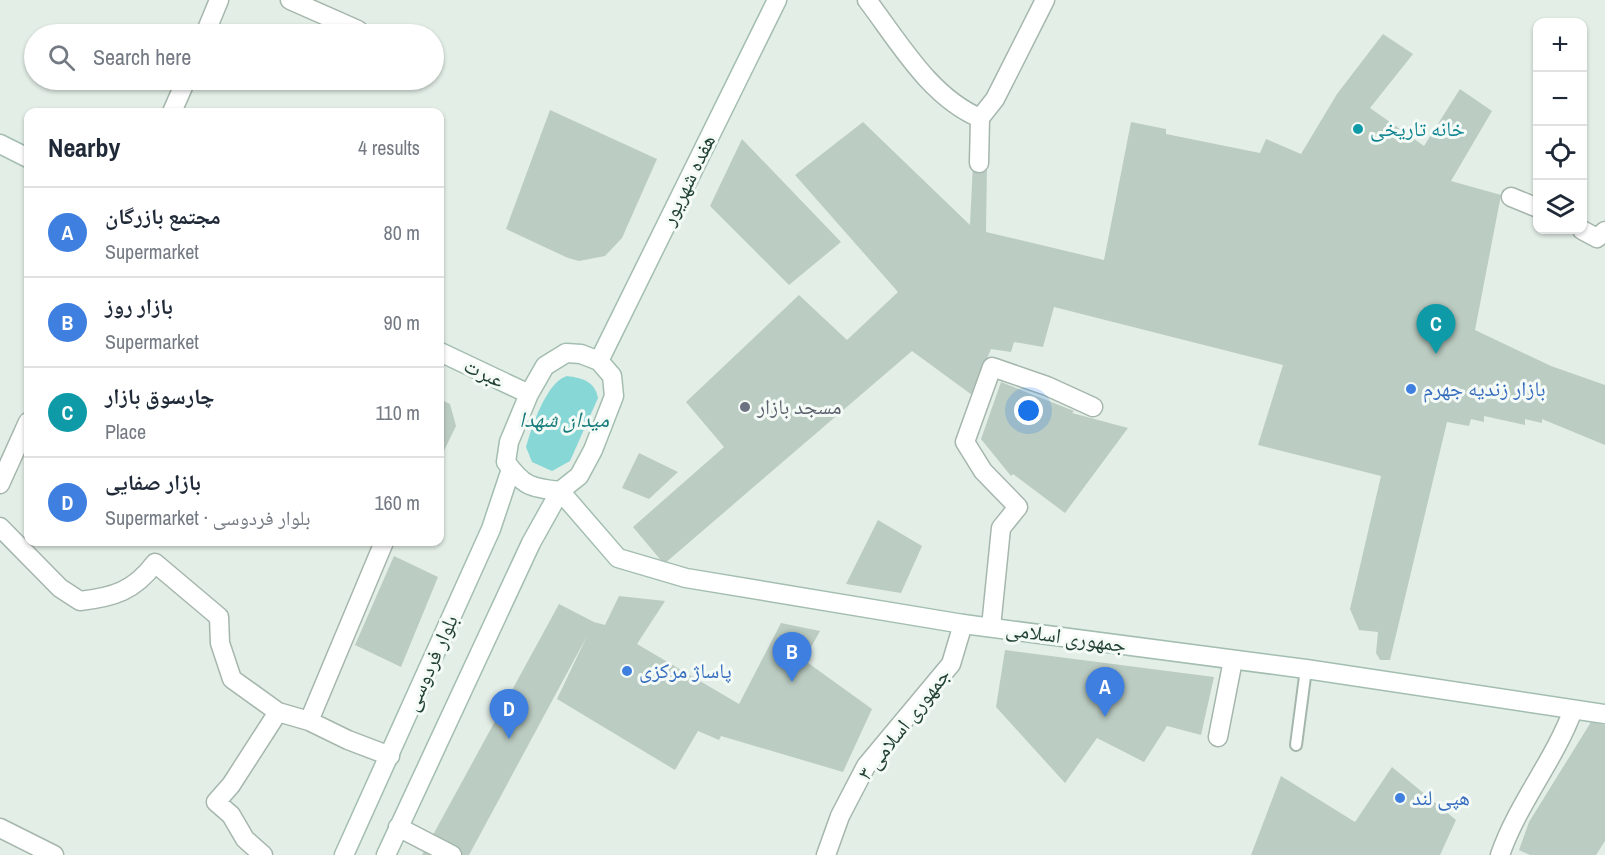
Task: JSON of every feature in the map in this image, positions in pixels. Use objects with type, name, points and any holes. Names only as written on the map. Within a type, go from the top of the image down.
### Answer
[{"type":"street","points":[[209,24],[219,0]]},
{"type":"street","points":[[290,0],[344,24]]},
{"type":"street","name":"هفده شهریور","points":[[598,361],[777,0]]},
{"type":"street","points":[[867,0],[926,77],[960,109],[980,118]]},
{"type":"street","points":[[979,163],[980,118],[995,99],[1045,0]]},
{"type":"street","points":[[174,108],[182,90]]},
{"type":"street","points":[[0,144],[24,156]]},
{"type":"street","points":[[1511,197],[1533,206]]},
{"type":"street","points":[[566,353],[581,354],[598,361],[612,376],[614,396],[593,450],[579,476],[560,491],[537,489],[520,481],[506,462],[509,442],[529,394],[545,366],[566,353]]},
{"type":"street","name":"عبرت","points":[[444,354],[529,394]]},
{"type":"street","points":[[991,627],[1001,528],[1018,507],[983,471],[964,442],[992,367],[1047,386],[1094,407]]},
{"type":"street","points":[[0,484],[24,431]]},
{"type":"street","name":"بلوار فردوسی","points":[[344,855],[491,529],[511,469]]},
{"type":"street","name":"جمهوری اسلامی","points":[[560,491],[618,558],[686,578],[963,624],[1306,669],[1605,714]]},
{"type":"street","name":"بلوار فردوسی","points":[[386,855],[531,543],[560,491]]},
{"type":"street","points":[[0,527],[60,588],[80,601],[122,593],[146,574],[155,563],[219,617],[220,643],[232,679],[278,712],[309,721],[348,740],[390,756]]},
{"type":"street","points":[[309,721],[382,546]]},
{"type":"street","name":"جمهوری اسلامی ۳","points":[[826,855],[840,816],[866,766],[951,664],[963,624]]},
{"type":"street","points":[[1218,737],[1233,660]]},
{"type":"street","points":[[1500,855],[1510,827],[1564,733],[1573,710]]},
{"type":"street","points":[[263,855],[244,839],[231,815],[216,802],[231,785],[278,712]]},
{"type":"street","points":[[398,827],[452,855]]},
{"type":"street","points":[[0,828],[54,855]]},
{"type":"lane","points":[[1296,745],[1306,669]]},
{"type":"water","name":"میدان شهدا","points":[[567,376],[587,382],[594,388],[598,398],[570,461],[552,471],[532,462],[526,447],[541,406],[553,387]]},
{"type":"building","name":"بازار زندیه جهرم","points":[[1383,34],[1413,54],[1370,108],[1424,146],[1460,89],[1492,111],[1451,181],[1501,195],[1475,330],[1551,366],[1605,385],[1605,445],[1542,419],[1542,423],[1525,419],[1525,425],[1484,416],[1484,422],[1471,419],[1469,426],[1447,422],[1390,660],[1380,660],[1376,653],[1378,632],[1359,630],[1350,609],[1381,476],[1258,445],[1283,365],[1054,307],[1043,347],[1014,342],[1011,352],[991,349],[972,395],[912,351],[664,564],[633,527],[724,447],[686,402],[799,295],[847,340],[898,292],[795,175],[863,122],[970,225],[973,163],[987,163],[986,232],[1104,260],[1131,122],[1166,129],[1166,134],[1260,153],[1266,139],[1301,154],[1337,94]]},
{"type":"building","points":[[550,110],[657,159],[622,238],[605,256],[579,261],[568,258],[506,229]]},
{"type":"building","points":[[742,139],[841,242],[789,285],[710,206]]},
{"type":"building","points":[[1001,382],[1074,411],[1072,413],[1128,428],[1065,513],[1013,474],[1011,476],[981,439]]},
{"type":"building","points":[[444,401],[450,404],[456,426],[444,451]]},
{"type":"building","points":[[639,453],[678,472],[649,499],[622,488]]},
{"type":"building","points":[[878,520],[922,546],[901,593],[846,584]]},
{"type":"building","points":[[394,556],[438,577],[401,667],[355,645]]},
{"type":"building","points":[[619,596],[665,601],[637,644],[739,704],[781,623],[820,631],[804,660],[872,709],[843,772],[721,736],[719,740],[698,731],[675,770],[557,699],[587,636],[469,855],[422,855],[559,604],[594,622],[605,625]]},
{"type":"building","points":[[1005,650],[1214,677],[1201,735],[1167,726],[1144,762],[1097,738],[1065,783],[996,707]]},
{"type":"building","points":[[1591,722],[1605,725],[1605,841],[1596,855],[1530,855],[1519,850],[1529,822]]},
{"type":"building","name":"هپی لند","points":[[1392,767],[1456,820],[1440,855],[1251,855],[1281,776],[1355,822]]},
{"type":"place","name":"خانه تاریخی","points":[[1358,129]]},
{"type":"place","name":"چارسوق بازار","points":[[1436,354]]},
{"type":"place","name":"بازار زندیه جهرم","points":[[1411,389]]},
{"type":"place","name":"مسجد بازار","points":[[745,407]]},
{"type":"place","name":"پاساژ مرکزی","points":[[627,671]]},
{"type":"place","name":"بازار روز","points":[[792,682]]},
{"type":"place","name":"مجتمع بازرگان","points":[[1105,717]]},
{"type":"place","name":"بازار صفایی","points":[[509,739]]},
{"type":"place","name":"هپی لند","points":[[1400,798]]}]
